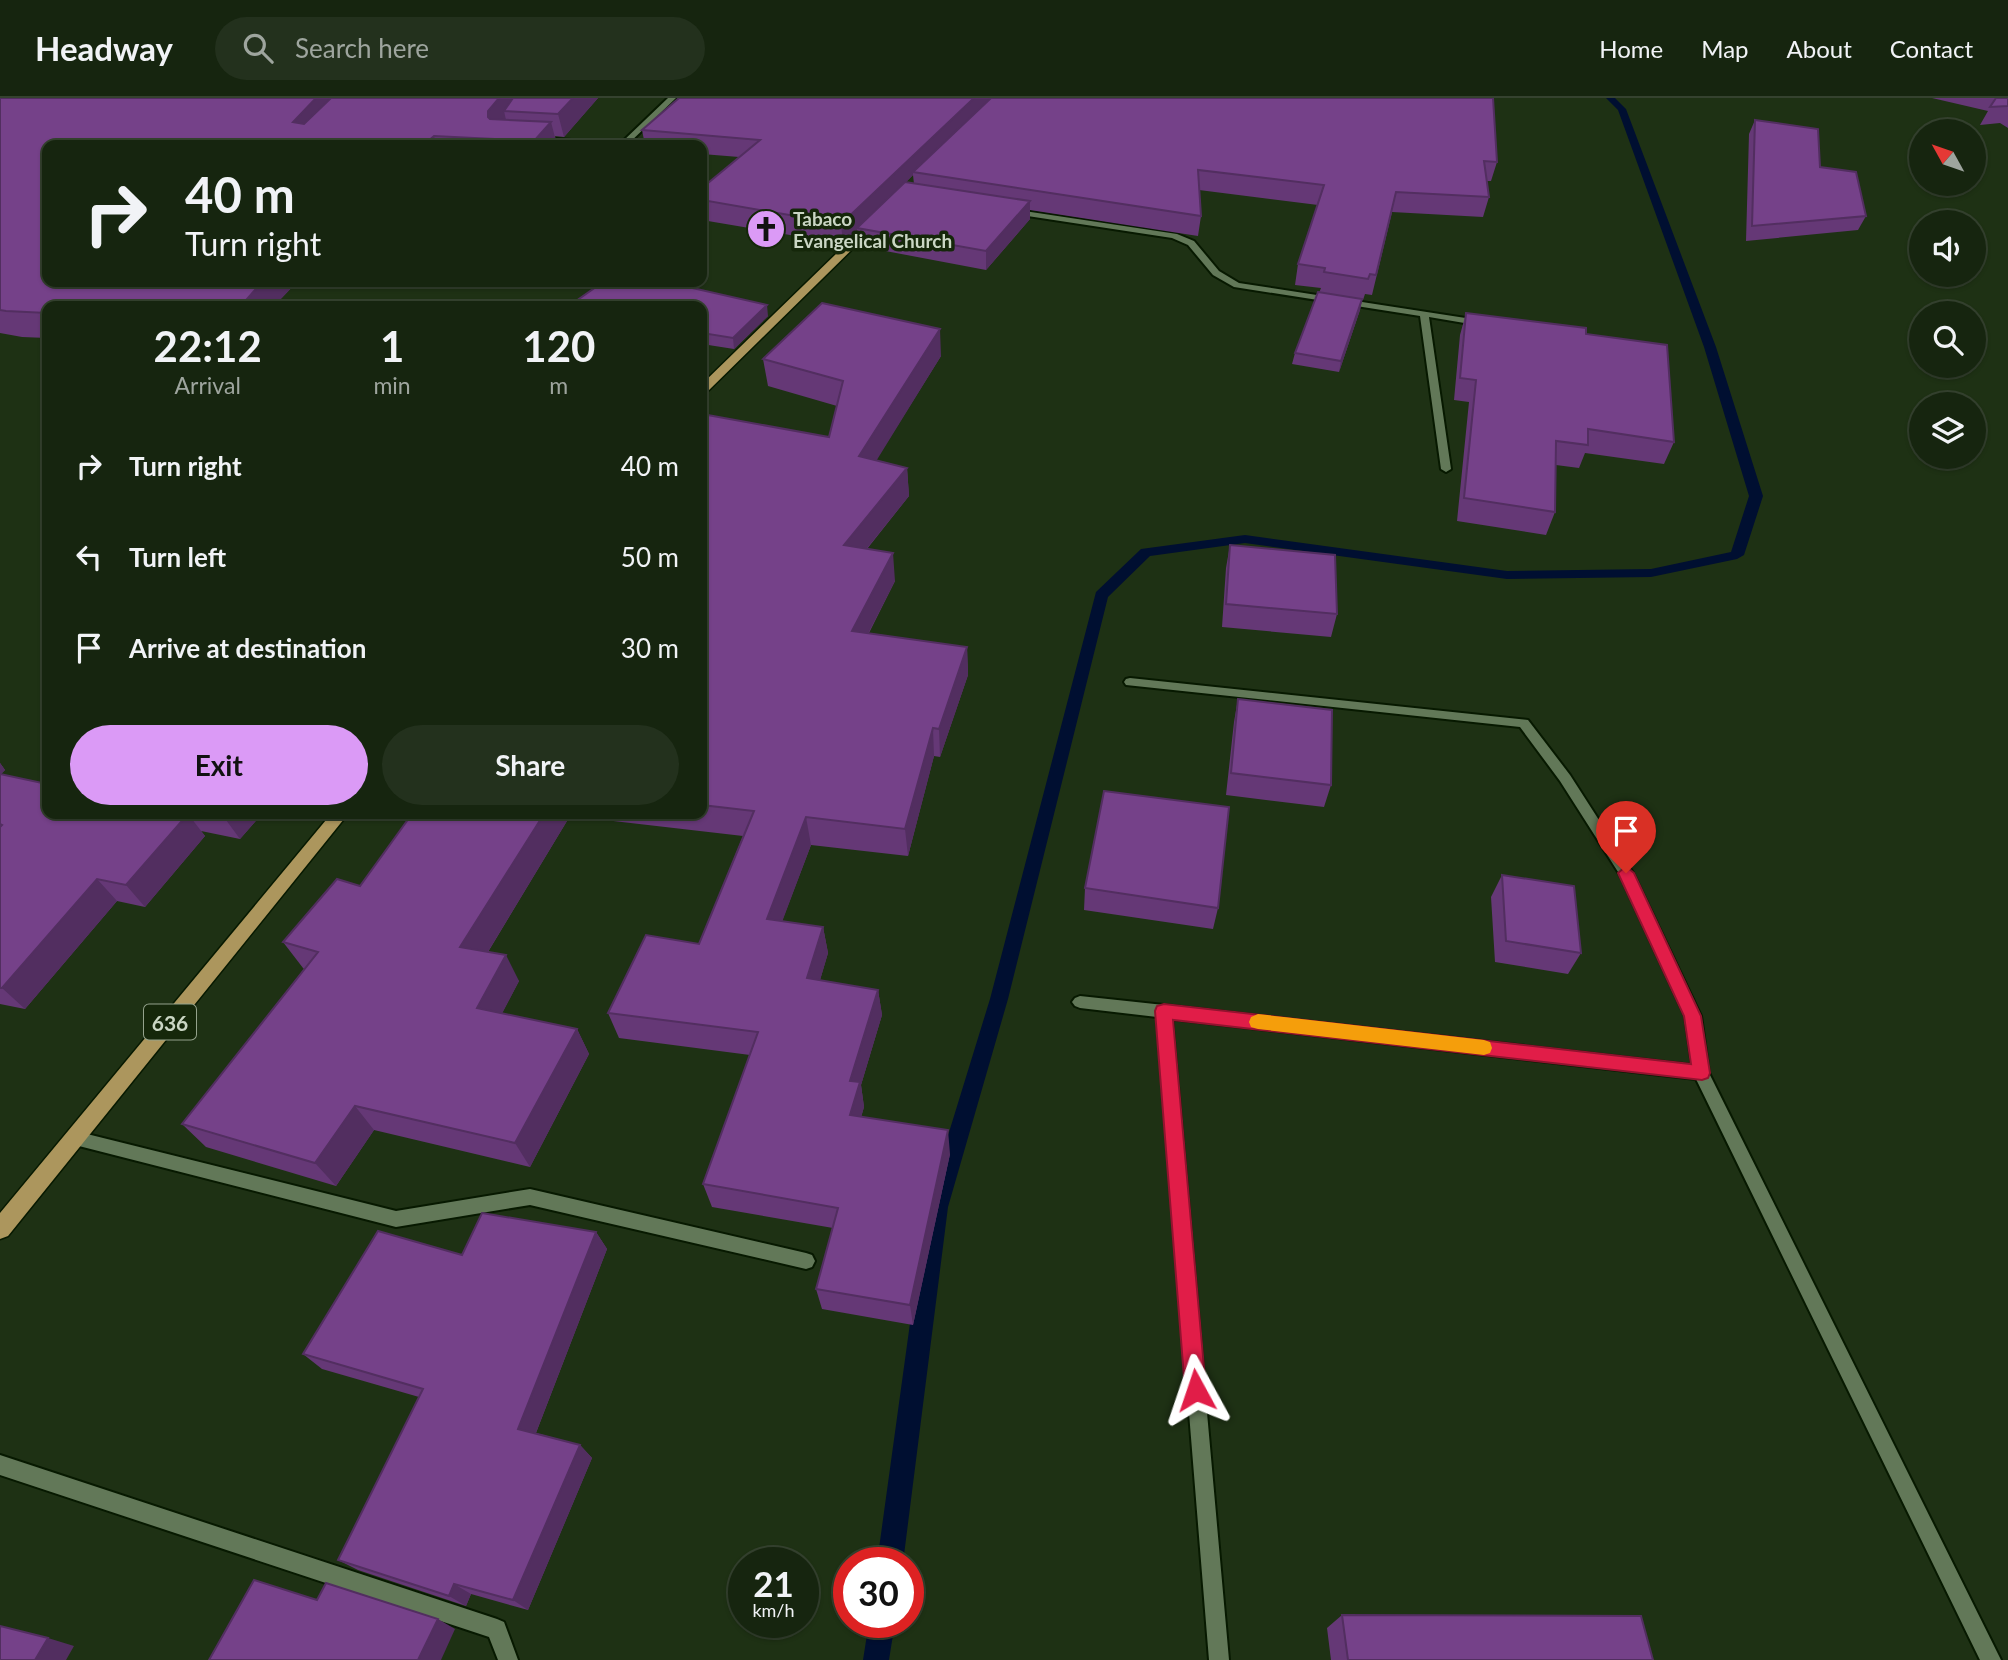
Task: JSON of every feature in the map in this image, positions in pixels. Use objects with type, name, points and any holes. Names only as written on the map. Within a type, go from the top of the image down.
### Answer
[{"type":"main road","points":[[707,385],[884,214]]},
{"type":"main road","name":"636","points":[[0,1229],[336,819]]},
{"type":"street","points":[[628,140],[672,98]]},
{"type":"street","points":[[998,209],[1174,236],[1191,243],[1216,273],[1237,285],[1492,325]]},
{"type":"street","points":[[1424,314],[1446,469]]},
{"type":"street","points":[[1130,682],[1524,723],[1565,778],[1626,873],[1693,1016],[1702,1073],[1991,1660]]},
{"type":"street","points":[[1080,1002],[1702,1073]]},
{"type":"street","points":[[1164,1011],[1219,1660]]},
{"type":"street","points":[[75,1138],[396,1219],[530,1197],[806,1261]]},
{"type":"street","points":[[0,1465],[497,1629],[508,1660]]},
{"type":"building","points":[[0,98],[316,98],[293,122],[304,124],[331,98],[499,98],[488,111],[490,119],[551,122],[535,140],[434,136],[429,140],[42,140],[42,287],[258,287],[245,301],[42,301],[42,313],[0,310]]},
{"type":"building","points":[[513,98],[573,98],[558,114],[504,111]]},
{"type":"building","points":[[679,98],[974,98],[841,224],[707,201],[707,184],[760,140],[642,130]]},
{"type":"building","points":[[991,98],[1493,98],[1497,162],[1484,161],[1489,197],[1396,192],[1376,275],[1370,274],[1368,279],[1324,272],[1325,268],[1298,264],[1324,185],[1198,170],[1201,216],[913,172]]},
{"type":"building","points":[[1996,98],[2008,98],[2008,106],[1990,107]]},
{"type":"building","points":[[1755,120],[1818,129],[1820,167],[1856,172],[1866,216],[1752,226]]},
{"type":"building","points":[[905,182],[1030,201],[986,251],[857,228]]},
{"type":"building","points":[[596,287],[688,287],[767,305],[733,338],[707,334],[707,301],[576,301]]},
{"type":"building","points":[[1318,292],[1362,299],[1341,361],[1295,353]]},
{"type":"building","points":[[822,303],[940,329],[859,456],[907,468],[844,545],[893,553],[852,631],[967,647],[939,729],[933,728],[905,829],[806,817],[767,919],[823,927],[807,978],[878,990],[850,1081],[860,1082],[850,1115],[948,1130],[910,1305],[816,1289],[838,1208],[703,1184],[758,1032],[608,1013],[646,935],[699,944],[754,811],[707,806],[707,415],[829,437],[843,381],[763,359]]},
{"type":"building","points":[[1466,313],[1586,328],[1586,334],[1667,345],[1674,442],[1588,429],[1588,445],[1556,441],[1555,512],[1464,498],[1476,380],[1460,378]]},
{"type":"building","points":[[1230,545],[1335,555],[1337,614],[1226,604]]},
{"type":"building","points":[[1238,699],[1332,710],[1331,785],[1231,773]]},
{"type":"building","points":[[0,774],[42,783],[42,819],[184,819],[126,885],[97,879],[2,988]]},
{"type":"building","points":[[1104,791],[1229,807],[1218,908],[1085,888]]},
{"type":"building","points":[[408,819],[541,819],[460,947],[506,955],[477,1008],[577,1029],[515,1143],[355,1106],[315,1163],[182,1124],[318,952],[283,942],[337,879],[360,886]]},
{"type":"building","points":[[1502,875],[1574,886],[1581,953],[1506,941]]},
{"type":"building","points":[[482,1213],[596,1232],[518,1429],[580,1445],[513,1600],[454,1584],[449,1596],[338,1560],[423,1389],[303,1354],[378,1231],[462,1255]]},
{"type":"building","points":[[254,1580],[317,1600],[326,1583],[438,1619],[418,1660],[209,1660]]},
{"type":"building","points":[[1342,1615],[1641,1616],[1653,1660],[1348,1660]]},
{"type":"building","points":[[0,1626],[48,1638],[35,1660],[0,1660]]},
{"type":"waterway","points":[[892,1547],[937,1207],[999,999],[1101,595],[1146,552],[1245,539],[1507,575],[1651,573],[1737,555],[1756,496],[1710,347],[1622,109],[1610,98]]},
{"type":"waterway","points":[[876,1660],[879,1638]]},
{"type":"slow traffic","points":[[1258,1022],[1484,1048]]},
{"type":"place","name":"Tabaco Evangelical Church","points":[[766,229]]},
{"type":"route","points":[[1196,1390],[1164,1011],[1702,1073],[1693,1016],[1626,873]]}]
